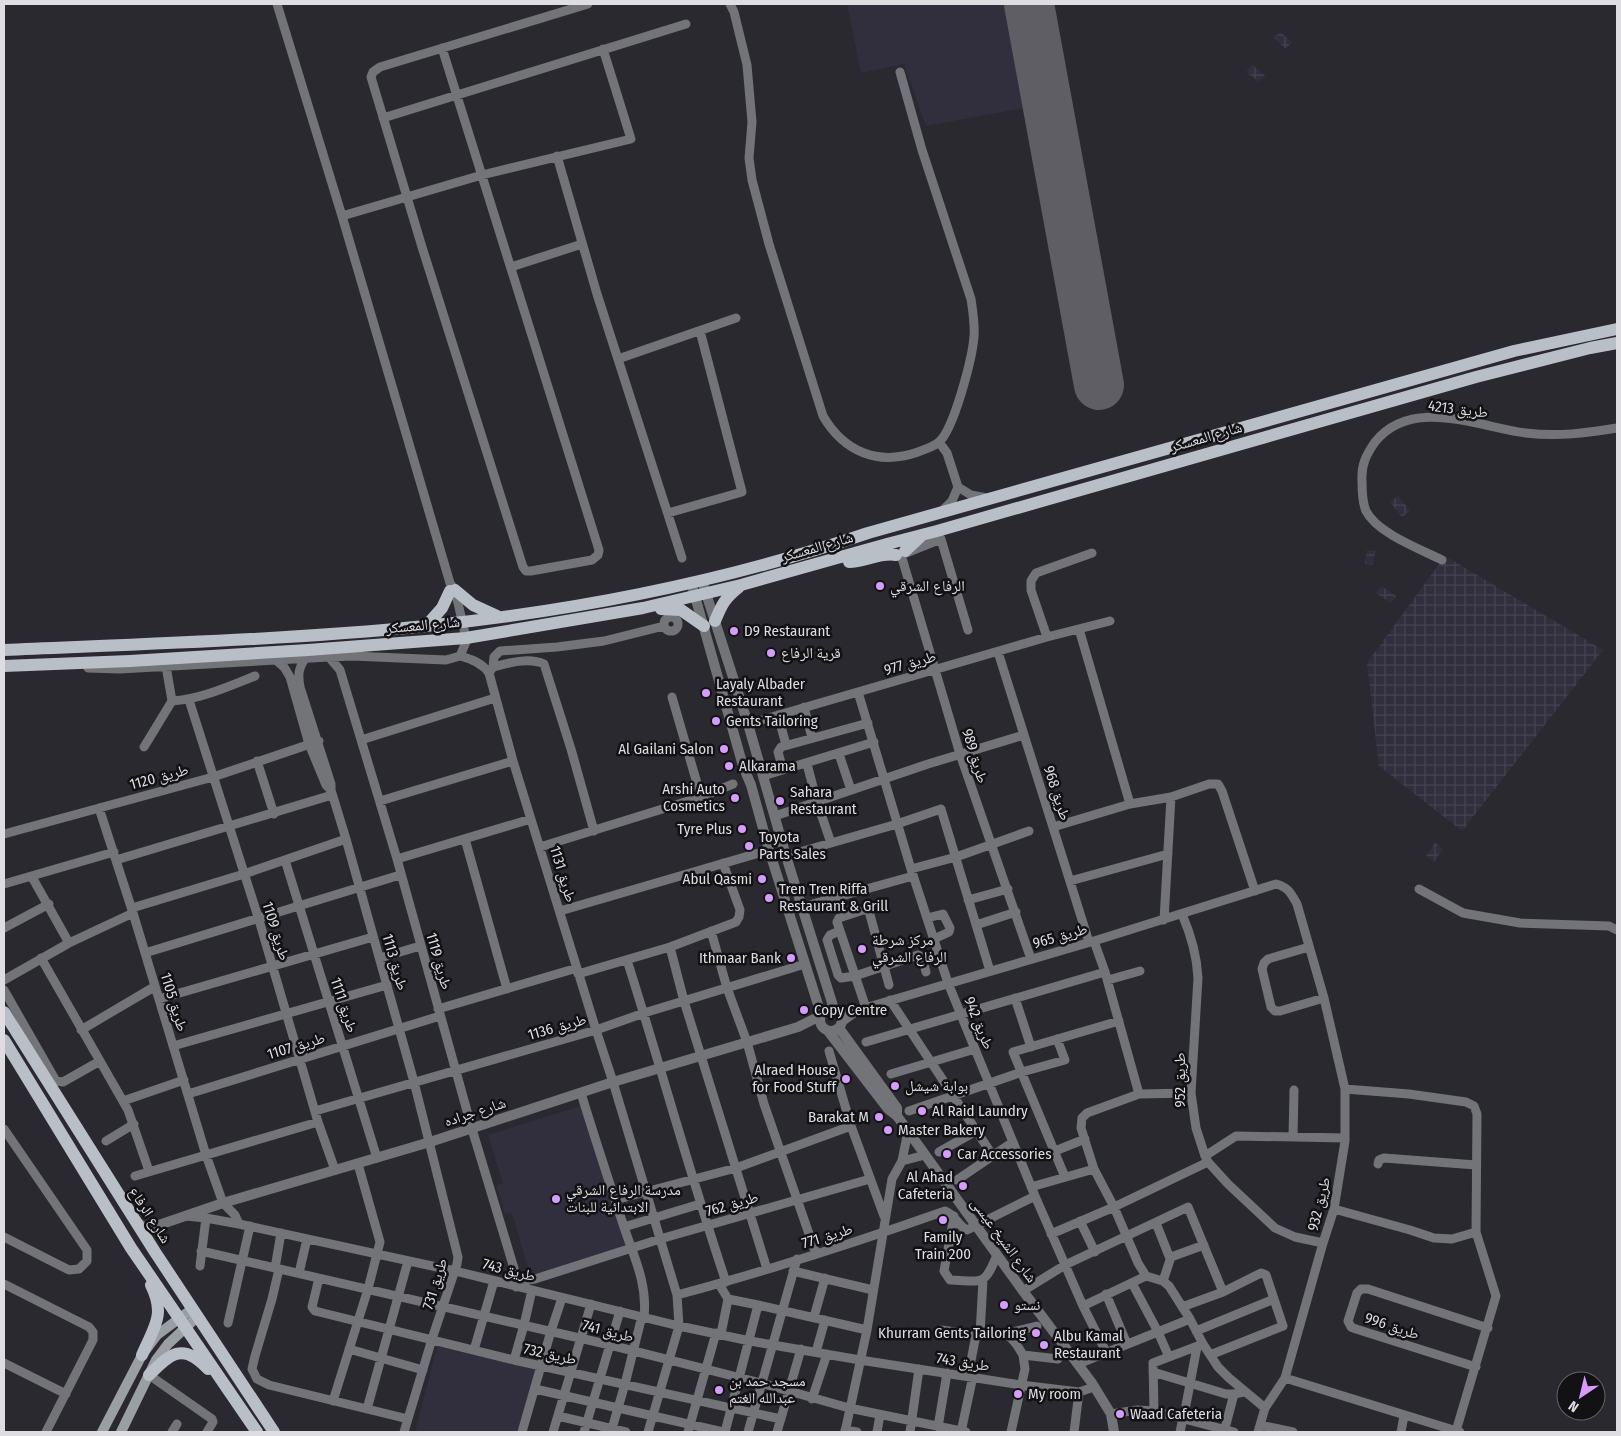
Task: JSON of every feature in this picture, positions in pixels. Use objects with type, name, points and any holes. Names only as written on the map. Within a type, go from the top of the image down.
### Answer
[{"type":"main road","name":"شارع المعسكر","points":[[4,650],[284,637],[426,626],[500,617],[602,600],[770,564],[868,533],[1514,351],[1617,329]]},
{"type":"main road","name":"شارع المعسكر","points":[[4,666],[130,661],[463,638],[643,608],[741,585],[921,536],[1476,377],[1617,343]]},
{"type":"main road","points":[[834,559],[857,562],[885,554],[902,554],[921,536]]},
{"type":"main road","points":[[643,608],[681,610],[709,624],[727,596],[741,585]]},
{"type":"main road","points":[[426,626],[442,608],[452,588],[472,605],[500,617]]},
{"type":"main road","name":"شارع الرفاع","points":[[4,1012],[194,1313],[274,1432]]},
{"type":"main road","points":[[4,1040],[131,1248],[257,1432]]},
{"type":"main road","points":[[102,1432],[142,1355],[158,1319],[158,1301],[131,1248]]},
{"type":"main road","points":[[142,1355],[158,1335],[183,1322],[194,1313]]},
{"type":"main road","points":[[121,1432],[156,1360],[183,1322]]},
{"type":"main road","points":[[149,1375],[167,1358],[178,1353],[188,1354],[200,1360],[227,1388]]},
{"type":"street","points":[[277,4],[452,588],[463,638],[466,642],[460,656]]},
{"type":"street","points":[[442,48],[599,553],[592,560],[531,572],[523,567],[372,80],[373,72],[380,67],[442,48],[588,4]]},
{"type":"street","points":[[730,4],[734,12],[747,65],[752,122],[749,158],[752,180],[769,244],[823,416],[831,430],[843,442],[857,451],[871,456],[890,458],[910,454],[939,442],[950,427],[967,371],[974,339],[971,299],[922,150],[900,72]]},
{"type":"street","points":[[383,118],[686,24]]},
{"type":"street","points":[[342,216],[482,175],[631,139],[603,50]]},
{"type":"street","points":[[558,156],[582,244],[682,558]]},
{"type":"street","points":[[511,267],[582,244]]},
{"type":"street","points":[[618,359],[736,318]]},
{"type":"street","points":[[668,513],[742,492],[700,331]]},
{"type":"street","name":"طريق 4213","points":[[1442,560],[1387,532],[1375,523],[1366,511],[1361,467],[1369,451],[1380,437],[1406,421],[1421,417],[1451,419],[1526,433],[1551,435],[1573,435],[1617,428]]},
{"type":"street","points":[[939,442],[947,453],[958,487],[952,501],[940,513]]},
{"type":"street","points":[[958,487],[972,495],[990,499]]},
{"type":"street","points":[[902,554],[942,539],[968,630]]},
{"type":"street","points":[[1047,637],[1031,590],[1031,580],[1036,573],[1092,553]]},
{"type":"street","name":"طريق 989","points":[[902,554],[974,798],[1008,889],[1031,959]]},
{"type":"street","name":"شارع الشيخ عيسى","points":[[697,581],[769,850],[823,1022],[888,1109],[897,1116],[1078,1364],[1111,1414],[1114,1432]]},
{"type":"street","name":"طريق 977","points":[[748,724],[1047,637],[1110,621]]},
{"type":"street","name":"شارع الشيخ عيسى","points":[[709,624],[748,724],[786,856],[836,1010]]},
{"type":"street","points":[[491,670],[494,657],[500,651],[538,649],[604,641],[664,626]]},
{"type":"street","points":[[1079,629],[1130,804]]},
{"type":"street","points":[[538,649],[571,750],[594,831]]},
{"type":"street","name":"طريق 968","points":[[998,652],[1070,881],[1106,976],[1139,1094]]},
{"type":"street","points":[[50,664],[104,669],[352,656],[446,660],[460,656],[474,660],[491,670],[528,660],[544,664]]},
{"type":"street","points":[[342,674],[346,662],[352,656]]},
{"type":"street","name":"طريق 1119","points":[[329,657],[338,666],[342,674],[380,801],[472,1129],[516,1275],[516,1287]]},
{"type":"street","name":"طريق 1113","points":[[305,659],[299,668],[298,676],[332,784],[332,792],[358,887],[380,958],[430,1142]]},
{"type":"street","name":"طريق 1113","points":[[276,660],[284,667],[290,677],[309,744],[326,785],[332,792]]},
{"type":"street","points":[[144,747],[172,701],[166,666]]},
{"type":"street","name":"طريق 1131","points":[[491,670],[495,698],[513,761],[677,1295],[679,1326]]},
{"type":"street","points":[[172,701],[189,700],[254,676]]},
{"type":"street","name":"طريق 942","points":[[858,692],[912,873],[948,983],[1033,1192],[1083,1306],[1106,1352]]},
{"type":"street","points":[[672,697],[702,797]]},
{"type":"street","points":[[361,740],[495,698]]},
{"type":"street","name":"طريق 1109","points":[[189,700],[301,1058],[318,1122],[335,1170]]},
{"type":"street","points":[[804,707],[812,738]]},
{"type":"street","points":[[778,715],[786,745]]},
{"type":"street","points":[[783,770],[778,752],[781,747],[868,723]]},
{"type":"street","points":[[774,816],[960,754],[1024,735]]},
{"type":"street","name":"طريق 1120","points":[[4,834],[213,777],[319,741]]},
{"type":"street","points":[[763,776],[874,742]]},
{"type":"street","points":[[839,754],[851,790]]},
{"type":"street","points":[[257,761],[274,814]]},
{"type":"street","points":[[380,801],[513,761]]},
{"type":"street","points":[[807,764],[831,843]]},
{"type":"street","points":[[540,847],[702,797],[733,784]]},
{"type":"street","points":[[1053,827],[1130,804],[1171,796],[1209,784],[1218,784],[1255,891]]},
{"type":"street","points":[[4,884],[228,827],[274,814],[332,792]]},
{"type":"street","points":[[1164,920],[1171,796]]},
{"type":"street","name":"طريق 1105","points":[[99,808],[206,1154],[223,1203]]},
{"type":"street","points":[[786,856],[897,824],[941,809],[990,971]]},
{"type":"street","points":[[397,859],[531,819]]},
{"type":"street","points":[[802,907],[912,873],[1029,831]]},
{"type":"street","points":[[4,980],[41,958],[132,910],[346,839]]},
{"type":"street","points":[[465,839],[507,989]]},
{"type":"street","points":[[560,912],[769,850]]},
{"type":"street","points":[[1070,881],[1168,854]]},
{"type":"street","name":"طريق 1111","points":[[285,860],[298,907],[378,1158]]},
{"type":"street","name":"طريق 1107","points":[[188,1094],[399,1029],[439,1012],[507,989],[627,960],[670,947],[736,922],[740,910],[723,863]]},
{"type":"street","points":[[145,953],[400,875]]},
{"type":"street","points":[[32,877],[70,943]]},
{"type":"street","name":"طريق 932","points":[[1259,1428],[1265,1408],[1285,1378],[1334,1209],[1345,1138],[1345,1089],[1324,998],[1297,904],[1290,891],[1284,886],[1276,884],[1269,886]]},
{"type":"street","name":"طريق 965","points":[[836,1010],[862,1009],[1092,942],[1269,886]]},
{"type":"street","points":[[968,900],[1008,889]]},
{"type":"street","points":[[1420,889],[1463,913],[1520,923],[1609,926],[1617,930]]},
{"type":"street","points":[[4,928],[49,904]]},
{"type":"street","points":[[862,1009],[855,976],[837,922],[839,918],[866,909],[869,911],[889,984]]},
{"type":"street","points":[[976,925],[1016,912]]},
{"type":"street","points":[[927,918],[943,914],[950,928],[949,932],[934,939]]},
{"type":"street","name":"طريق 952","points":[[1182,914],[1189,928],[1197,961],[1198,978],[1191,1093],[1196,1128],[1207,1159],[1228,1184],[1274,1228],[1294,1237],[1323,1243]]},
{"type":"street","points":[[711,931],[727,988],[747,1042],[764,1104],[816,1254]]},
{"type":"street","points":[[840,931],[830,935],[827,940],[838,974],[842,978],[855,976],[918,955],[922,958],[926,972]]},
{"type":"street","points":[[159,1000],[373,937]]},
{"type":"street","points":[[380,958],[420,946]]},
{"type":"street","points":[[670,947],[684,1001],[767,1269]]},
{"type":"street","points":[[1309,947],[1268,959],[1264,963],[1262,969],[1271,1007],[1275,1011],[1280,1011],[1324,998]]},
{"type":"street","points":[[41,958],[123,1100],[134,1124],[149,1172]]},
{"type":"street","points":[[627,960],[661,1068],[728,1300],[689,1429]]},
{"type":"street","name":"طريق 1136","points":[[315,1111],[596,1030],[644,1013],[805,964]]},
{"type":"street","points":[[866,1042],[1015,998],[1106,976],[1140,971]]},
{"type":"street","points":[[173,1046],[387,985]]},
{"type":"street","points":[[81,1030],[154,987]]},
{"type":"street","points":[[4,990],[56,1081],[63,1082],[100,1061]]},
{"type":"street","points":[[1015,998],[1031,1046]]},
{"type":"street","points":[[890,1000],[992,1156]]},
{"type":"street","points":[[826,1009],[836,1010],[841,1014],[841,1025],[834,1031],[823,1022],[826,1009]]},
{"type":"street","name":"طريق 965","points":[[841,1025],[862,1009]]},
{"type":"street","points":[[1065,1177],[1013,1052],[1119,1021]]},
{"type":"street","name":"شارع جراده","points":[[133,1218],[145,1228],[160,1224],[223,1203],[472,1129],[613,1082],[798,1027],[823,1022]]},
{"type":"street","name":"شارع الشيخ عيسى","points":[[841,1025],[897,1108],[897,1116]]},
{"type":"street","points":[[909,1111],[1022,1072],[1065,1060],[1057,1039]]},
{"type":"street","points":[[891,1074],[975,1050]]},
{"type":"street","points":[[829,1051],[852,1126],[884,1216]]},
{"type":"street","points":[[123,1100],[184,1080]]},
{"type":"street","points":[[1285,1378],[1458,1432],[1496,1296],[1476,1232],[1477,1114],[1474,1106],[1466,1102],[1409,1094],[1345,1089]]},
{"type":"street","points":[[1293,1137],[1294,1090]]},
{"type":"street","points":[[581,1093],[640,1272],[645,1304],[612,1431]]},
{"type":"street","points":[[1186,1405],[1200,1346],[1196,1331],[1169,1286],[1163,1281],[1146,1276],[1138,1263],[1114,1207],[1094,1169],[1081,1128],[1082,1118],[1087,1113],[1139,1094],[1191,1093]]},
{"type":"street","points":[[135,1176],[318,1122]]},
{"type":"street","points":[[106,1140],[134,1124]]},
{"type":"street","points":[[615,1200],[736,1168],[852,1126]]},
{"type":"street","points":[[4,1129],[7,1141],[87,1250],[88,1259],[83,1267],[69,1270],[4,1237]]},
{"type":"street","points":[[857,1432],[845,1431],[867,1330],[884,1233],[884,1216],[892,1179],[902,1160],[908,1131]]},
{"type":"street","points":[[939,1152],[976,1131]]},
{"type":"street","points":[[1051,1234],[1114,1207],[1207,1159],[1236,1136],[1345,1138]]},
{"type":"street","points":[[1055,1151],[1085,1139]]},
{"type":"street","name":"طريق 731","points":[[404,1432],[458,1257],[430,1142]]},
{"type":"street","points":[[957,1180],[1013,1142]]},
{"type":"street","points":[[902,1160],[925,1155]]},
{"type":"street","points":[[1378,1164],[1379,1160],[1384,1158],[1476,1165]]},
{"type":"street","points":[[333,1401],[368,1289],[380,1242],[358,1164]]},
{"type":"street","points":[[954,1216],[961,1226],[967,1230],[973,1222],[1033,1192],[1065,1177],[1094,1169]]},
{"type":"street","name":"طريق 762","points":[[516,1275],[528,1280],[535,1279],[660,1239],[870,1179]]},
{"type":"street","points":[[223,1203],[235,1215],[240,1224]]},
{"type":"street","points":[[624,1227],[700,1204]]},
{"type":"street","points":[[1023,1291],[1065,1265],[1126,1238],[1188,1207],[1223,1292]]},
{"type":"street","points":[[1334,1209],[1434,1238],[1452,1239],[1476,1232]]},
{"type":"street","name":"طريق 771","points":[[677,1295],[723,1283],[884,1233],[945,1211],[954,1216]]},
{"type":"street","name":"طريق 743","points":[[184,1216],[250,1226],[455,1271],[679,1326],[750,1341],[1022,1385],[1079,1392],[1094,1387]]},
{"type":"street","points":[[954,1216],[944,1271],[950,1280],[983,1280],[989,1275],[998,1255]]},
{"type":"street","points":[[200,1266],[206,1218]]},
{"type":"street","points":[[1080,1222],[1095,1252]]},
{"type":"street","points":[[1156,1223],[1171,1257]]},
{"type":"street","points":[[155,1252],[152,1238],[160,1224]]},
{"type":"street","points":[[228,1323],[250,1226]]},
{"type":"street","points":[[281,1233],[272,1299],[252,1369],[257,1379],[269,1385],[408,1419]]},
{"type":"street","points":[[299,1273],[307,1239]]},
{"type":"street","points":[[1171,1257],[1204,1245]]},
{"type":"street","name":"طريق 741","points":[[202,1251],[581,1338],[761,1383],[812,1399],[912,1421],[934,1428],[963,1432]]},
{"type":"street","points":[[1163,1281],[1171,1257]]},
{"type":"street","points":[[748,1432],[797,1259]]},
{"type":"street","points":[[367,1409],[408,1261]]},
{"type":"street","name":"طريق 771","points":[[793,1271],[873,1290]]},
{"type":"street","points":[[1182,1307],[1223,1292],[1264,1273],[1283,1324],[1281,1328],[1210,1355]]},
{"type":"street","points":[[1083,1306],[1146,1276]]},
{"type":"street","name":"طريق 732","points":[[319,1278],[312,1306],[314,1311],[514,1360],[781,1419]]},
{"type":"street","points":[[814,1318],[825,1278]]},
{"type":"street","points":[[963,1432],[970,1376],[978,1334],[983,1280]]},
{"type":"street","points":[[474,1350],[494,1281]]},
{"type":"street","points":[[1132,1283],[1169,1357]]},
{"type":"street","points":[[4,1284],[89,1327],[93,1332],[93,1340],[46,1432]]},
{"type":"street","name":"طريق 996","points":[[1476,1367],[1356,1329],[1351,1327],[1348,1322],[1357,1293],[1361,1289],[1368,1289],[1488,1328]]},
{"type":"street","points":[[514,1360],[532,1290]]},
{"type":"street","points":[[1106,1294],[1127,1344]]},
{"type":"street","points":[[522,1432],[562,1298]]},
{"type":"street","points":[[1196,1331],[1274,1299]]},
{"type":"street","points":[[728,1300],[782,1310],[867,1330]]},
{"type":"street","points":[[553,1432],[591,1304]]},
{"type":"street","points":[[535,1389],[652,1416],[689,1429],[724,1432],[750,1341],[758,1305]]},
{"type":"street","points":[[585,1428],[620,1311]]},
{"type":"street","points":[[1078,1364],[1190,1319]]},
{"type":"street","points":[[816,1352],[825,1320]]},
{"type":"street","points":[[648,1432],[679,1326]]},
{"type":"street","points":[[1004,1334],[1038,1326]]},
{"type":"street","points":[[941,1330],[978,1334],[994,1332],[1004,1334],[1013,1339],[1023,1355],[1025,1369],[1011,1432]]},
{"type":"street","points":[[1200,1346],[1229,1378],[1265,1408]]},
{"type":"street","points":[[1153,1367],[1169,1357],[1200,1346]]},
{"type":"street","points":[[350,1349],[423,1370]]},
{"type":"street","points":[[777,1432],[801,1349]]},
{"type":"street","points":[[812,1399],[827,1354]]},
{"type":"street","points":[[1023,1355],[1058,1359]]},
{"type":"street","points":[[4,1363],[66,1394]]},
{"type":"street","points":[[1153,1367],[1190,1384],[1234,1394],[1244,1392]]},
{"type":"street","points":[[1153,1367],[1154,1411]]},
{"type":"street","points":[[910,1432],[919,1369]]},
{"type":"street","points":[[934,1428],[947,1373]]},
{"type":"street","points":[[149,1375],[212,1418],[213,1422],[207,1432]]},
{"type":"street","points":[[1074,1432],[1079,1392]]},
{"type":"street","points":[[1111,1414],[1137,1410],[1154,1411],[1228,1431],[1234,1394]]},
{"type":"street","points":[[877,1432],[880,1415]]},
{"type":"street","points":[[558,1416],[585,1428],[626,1432]]},
{"type":"street","points":[[1401,1432],[1404,1416]]},
{"type":"street","points":[[1180,1432],[1183,1418]]},
{"type":"street","points":[[1259,1428],[1293,1432]]},
{"type":"shaded area","points":[[847,4],[1005,4],[1024,108],[926,126],[904,64],[861,73]]},
{"type":"shaded area","points":[[1280,32],[1292,42],[1286,49],[1274,38]]},
{"type":"shaded area","points":[[1252,65],[1265,75],[1259,82],[1246,72]]},
{"type":"shaded area","points":[[1398,496],[1410,511],[1402,517],[1390,502]]},
{"type":"shaded area","points":[[1367,550],[1375,551],[1373,565],[1365,564]]},
{"type":"shaded area","points":[[1445,556],[1603,650],[1462,831],[1379,766],[1367,663]]},
{"type":"shaded area","points":[[1381,586],[1396,596],[1391,603],[1376,593]]},
{"type":"shaded area","points":[[1435,843],[1443,849],[1434,862],[1426,856]]},
{"type":"shaded area","name":"مدرسة الرفاع الشرقي الابتدائية للبنات","points":[[581,1106],[627,1246],[531,1278],[512,1213],[505,1214],[496,1186],[503,1183],[488,1135]]},
{"type":"shaded area","points":[[438,1343],[541,1368],[521,1432],[415,1432]]},
{"type":"runway","points":[[1029,4],[1099,385]]},
{"type":"place","name":"الرفاع الشرقي","points":[[880,586]]},
{"type":"place","name":"D9 Restaurant","points":[[734,631]]},
{"type":"place","name":"قرية الرفاع","points":[[771,653]]},
{"type":"place","name":"Layaly Albader Restaurant","points":[[706,693]]},
{"type":"place","name":"Gents Tailoring","points":[[716,721]]},
{"type":"place","name":"Al Gailani Salon","points":[[724,749]]},
{"type":"place","name":"Alkarama","points":[[729,766]]},
{"type":"place","name":"Arshi Auto Cosmetics","points":[[735,798]]},
{"type":"place","name":"Sahara Restaurant","points":[[780,801]]},
{"type":"place","name":"Tyre Plus","points":[[742,829]]},
{"type":"place","name":"Toyota Parts Sales","points":[[749,846]]},
{"type":"place","name":"Abul Qasmi","points":[[762,879]]},
{"type":"place","name":"Tren Tren Riffa Restaurant & Grill","points":[[769,898]]},
{"type":"place","name":"مركز شرطة الرفاع الشرقي","points":[[862,949]]},
{"type":"place","name":"Ithmaar Bank","points":[[791,958]]},
{"type":"place","name":"Copy Centre","points":[[804,1010]]},
{"type":"place","name":"Alraed House for Food Stuff","points":[[846,1079]]},
{"type":"place","name":"بوابة شيشل","points":[[895,1086]]},
{"type":"place","name":"Al Raid Laundry","points":[[922,1111]]},
{"type":"place","name":"Barakat M","points":[[879,1117]]},
{"type":"place","name":"Master Bakery","points":[[888,1130]]},
{"type":"place","name":"Car Accessories","points":[[947,1154]]},
{"type":"place","name":"Al Ahad Cafeteria","points":[[963,1186]]},
{"type":"place","name":"مدرسة الرفاع الشرقي الابتدائية للبنات","points":[[556,1199]]},
{"type":"place","name":"Family Train 200","points":[[943,1220]]},
{"type":"place","name":"نستو","points":[[1004,1305]]},
{"type":"place","name":"Khurram Gents Tailoring","points":[[1036,1333]]},
{"type":"place","name":"Albu Kamal Restaurant","points":[[1044,1345]]},
{"type":"place","name":"مسجد حمد بن عبدالله الغتم","points":[[719,1390]]},
{"type":"place","name":"My room","points":[[1018,1394]]},
{"type":"place","name":"Waad Cafeteria","points":[[1120,1414]]}]
